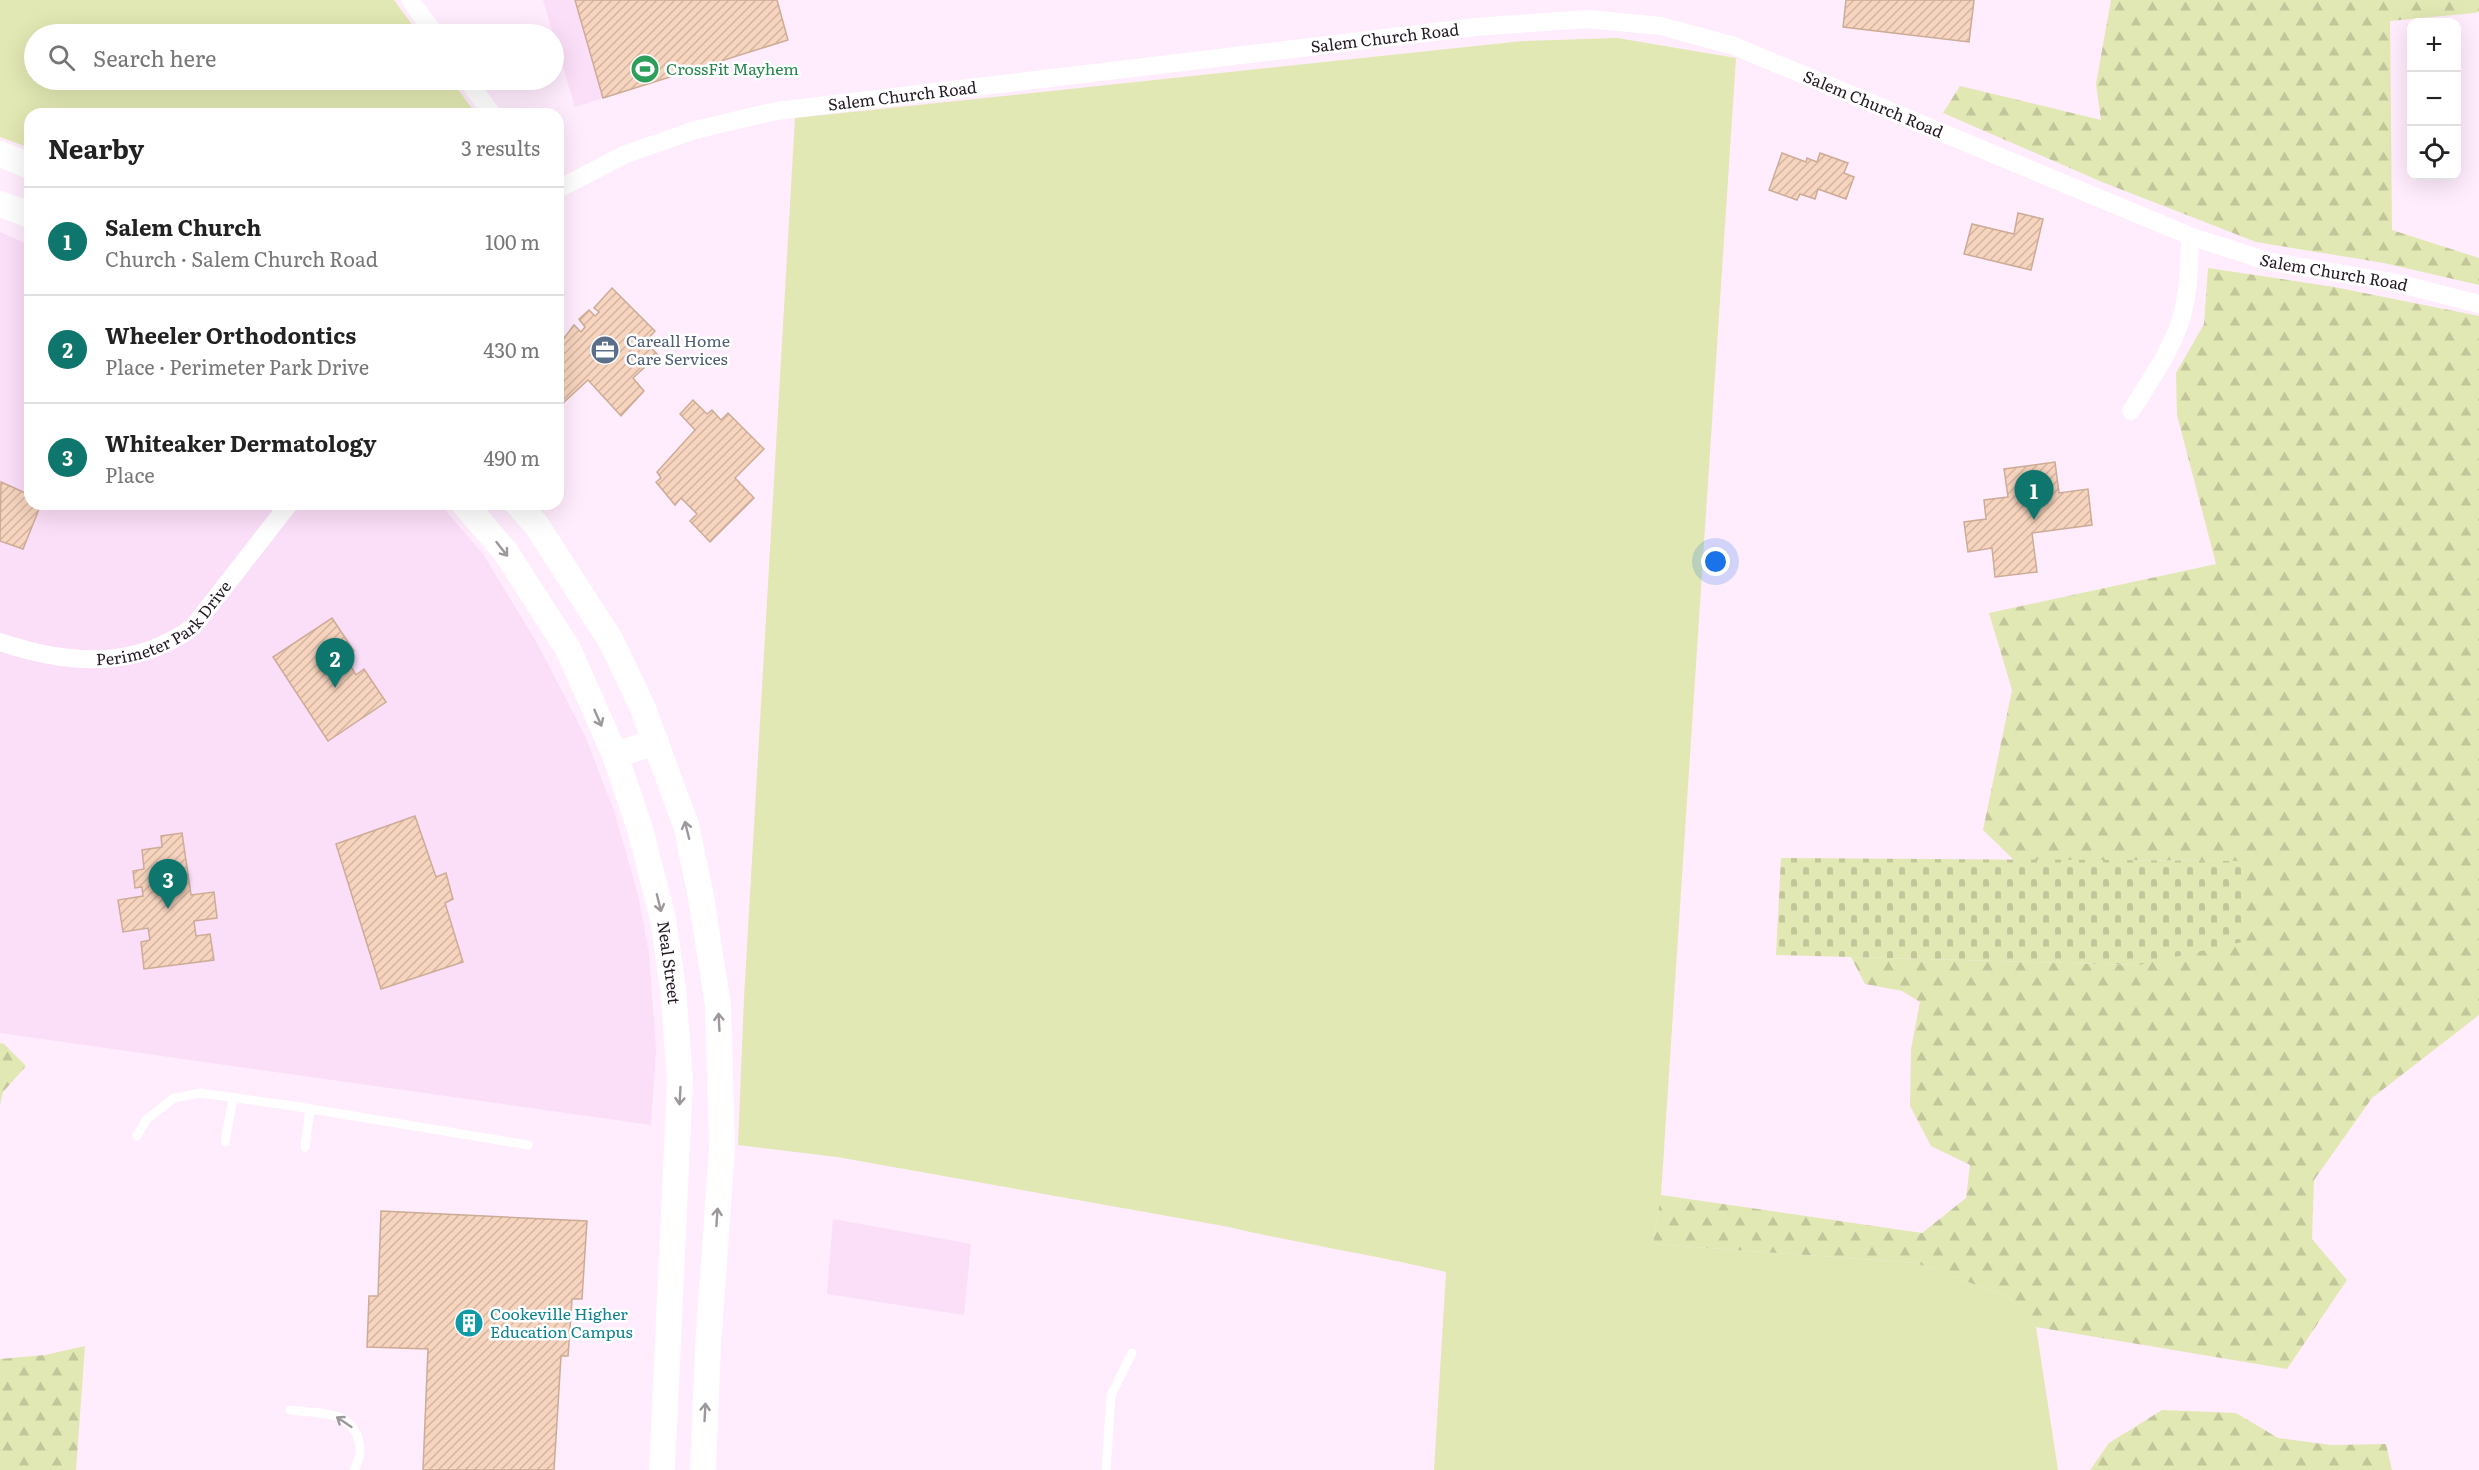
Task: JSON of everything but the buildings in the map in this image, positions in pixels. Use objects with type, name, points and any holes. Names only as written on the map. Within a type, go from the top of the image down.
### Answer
[{"type":"main road","points":[[0,154],[24,164]]},
{"type":"main road","points":[[0,204],[24,213]]},
{"type":"main road","name":"Neal Street","points":[[470,510],[505,551],[568,648],[615,755],[640,829],[663,919],[673,989],[680,1080],[662,1470]]},
{"type":"main road","points":[[523,510],[537,526],[611,641],[656,742],[686,825],[701,897],[718,1005],[722,1148],[708,1346],[703,1470]]},
{"type":"main road","points":[[615,755],[656,742]]},
{"type":"street","points":[[410,0],[428,24]]},
{"type":"street","name":"Salem Church Road","points":[[564,186],[626,154],[695,130],[776,111],[1464,28],[1587,19],[1661,26],[1734,46],[2190,236],[2267,261],[2397,283],[2479,304]]},
{"type":"street","points":[[474,90],[488,108]]},
{"type":"street","points":[[2131,411],[2159,365],[2181,317],[2189,276],[2190,236]]},
{"type":"street","name":"Perimeter Park Drive","points":[[0,642],[36,654],[78,660],[120,658],[161,645],[193,627],[284,510]]},
{"type":"lane","points":[[137,1136],[146,1120],[174,1098],[201,1093],[310,1108],[528,1145]]},
{"type":"lane","points":[[225,1142],[233,1098]]},
{"type":"lane","points":[[305,1147],[310,1108]]},
{"type":"lane","points":[[1106,1470],[1110,1395],[1132,1353]]},
{"type":"lane","points":[[290,1410],[340,1418],[355,1431],[361,1449],[354,1470]]},
{"type":"shaded area","points":[[543,0],[575,0],[603,98],[575,107],[564,70],[564,24],[550,24]]},
{"type":"shaded area","points":[[0,232],[24,242],[24,510],[445,510],[483,554],[538,645],[585,736],[614,811],[638,895],[649,954],[656,1049],[651,1125],[0,1033]]},
{"type":"shaded area","points":[[833,1219],[971,1244],[964,1315],[827,1294]]},
{"type":"green space","points":[[0,0],[394,0],[412,24],[24,24],[24,90],[458,90],[472,108],[24,108],[24,146],[0,137]]},
{"type":"green space","points":[[2111,0],[2479,0],[2479,12],[2390,21],[2392,230],[2479,258],[2479,285],[2384,263],[2256,242],[2102,182],[1943,113],[1960,86],[2101,120],[2096,84]]},
{"type":"green space","points":[[1617,38],[1736,58],[1661,1195],[1653,1244],[1916,1263],[2009,1297],[2036,1327],[2058,1470],[1434,1470],[1446,1272],[1229,1227],[837,1157],[738,1145],[744,998],[795,118],[1523,41]]},
{"type":"green space","points":[[2208,268],[2334,287],[2479,316],[2479,1015],[2372,1098],[2314,1180],[2312,1239],[2347,1280],[2287,1369],[2036,1327],[2009,1297],[1916,1263],[1653,1244],[1661,1195],[1922,1233],[1966,1198],[1970,1165],[1931,1146],[1910,1106],[1911,1049],[1920,1002],[1902,991],[1865,984],[1851,957],[2139,965],[2244,861],[2014,860],[1983,830],[2012,690],[1989,613],[2216,564],[2177,415],[2176,373],[2204,324]]},
{"type":"green space","points":[[1781,858],[2245,861],[2242,942],[2139,965],[1776,955]]},
{"type":"green space","points":[[0,1043],[4,1044],[26,1066],[3,1092],[0,1105]]},
{"type":"green space","points":[[85,1346],[76,1470],[0,1470],[0,1359],[45,1355]]},
{"type":"green space","points":[[2162,1410],[2236,1413],[2278,1438],[2331,1445],[2386,1444],[2392,1470],[2090,1470],[2109,1443]]},
{"type":"place","name":"CrossFit Mayhem","points":[[645,69]]},
{"type":"place","name":"Careall Home Care Services","points":[[605,350]]},
{"type":"place","name":"Salem Church","points":[[2034,520]]},
{"type":"place","name":"Wheeler Orthodontics","points":[[335,688]]},
{"type":"place","name":"Whiteaker Dermatology","points":[[168,909]]},
{"type":"place","name":"Cookeville Higher Education Campus","points":[[469,1323]]}]
